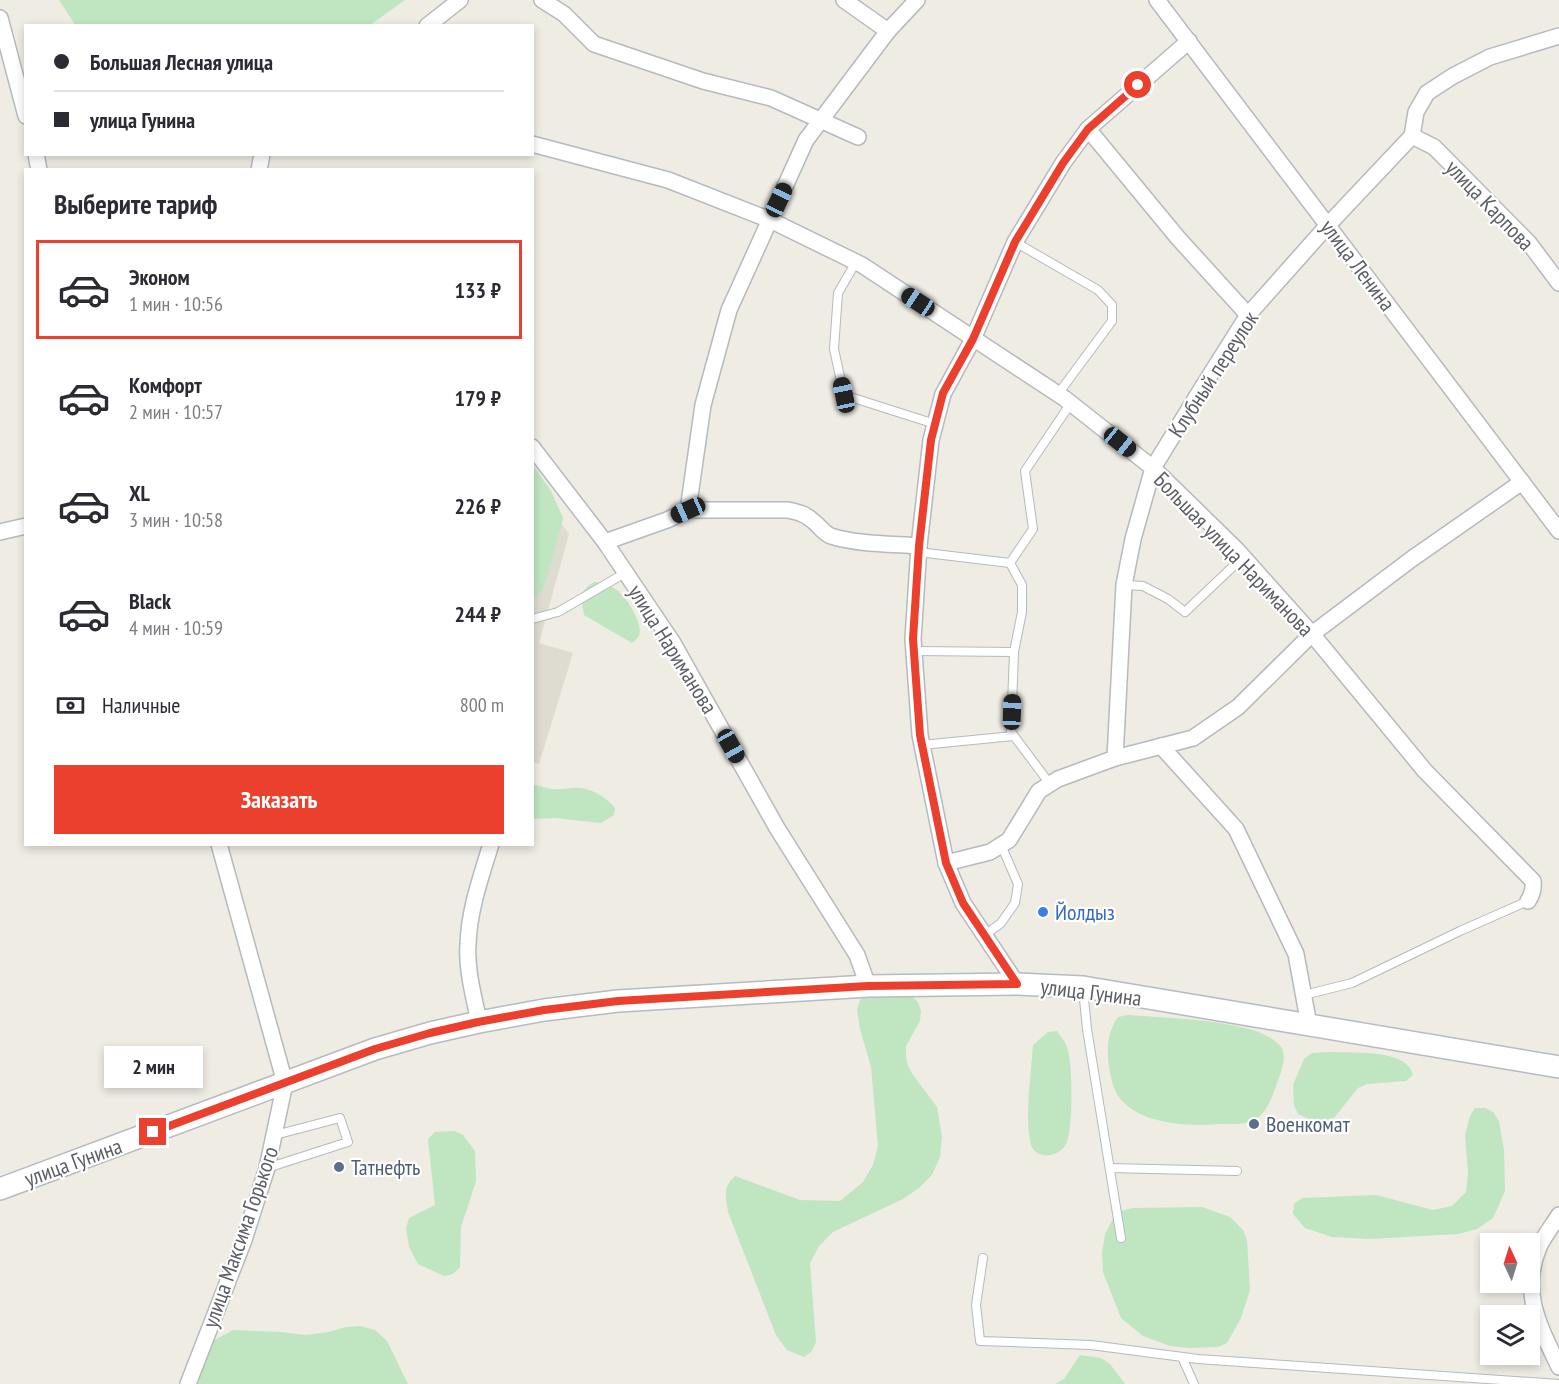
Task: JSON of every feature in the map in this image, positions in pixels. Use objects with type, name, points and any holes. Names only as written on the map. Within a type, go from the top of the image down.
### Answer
[{"type":"main road","name":"улица Гунина","points":[[0,1189],[375,1049],[478,1022],[544,1010],[618,1001],[868,986],[1017,984],[1083,987],[1559,1067]]},
{"type":"street","points":[[430,24],[460,0]]},
{"type":"street","points":[[542,0],[564,14],[594,44],[704,81],[771,98],[858,137]]},
{"type":"street","points":[[844,0],[888,31]]},
{"type":"street","points":[[688,510],[703,405],[729,310],[807,140],[888,31],[917,0]]},
{"type":"street","name":"улица Ленина","points":[[1157,0],[1559,531]]},
{"type":"street","points":[[0,18],[24,108]]},
{"type":"street","points":[[1412,136],[1416,112],[1427,93],[1452,76],[1490,57],[1559,36]]},
{"type":"street","points":[[1017,984],[963,903],[946,863],[920,735],[913,639],[918,549],[931,440],[943,393],[973,339],[1015,242],[1063,163],[1088,129],[1189,41]]},
{"type":"street","points":[[1088,129],[1178,238],[1248,315]]},
{"type":"street","name":"Клубный переулок","points":[[1115,758],[1124,585],[1133,539],[1152,468],[1248,315],[1328,225],[1412,136]]},
{"type":"street","name":"улица Карпова","points":[[1412,136],[1434,147],[1529,243],[1559,283]]},
{"type":"street","name":"Большая улица Нариманова","points":[[534,145],[668,180],[770,220],[856,262],[1071,403],[1152,468],[1243,557],[1312,634],[1425,771],[1533,881],[1532,895],[1528,901]]},
{"type":"street","name":"улица Нариманова","points":[[534,450],[605,542],[673,643],[777,828],[857,955],[868,986]]},
{"type":"street","points":[[946,863],[990,852],[1009,840],[1039,791],[1058,779],[1115,758],[1193,738],[1238,706],[1312,634],[1413,558],[1522,482]]},
{"type":"street","points":[[605,542],[688,510],[788,510],[803,514],[828,535],[918,549]]},
{"type":"street","points":[[0,532],[24,526]]},
{"type":"street","points":[[1161,746],[1236,829],[1296,954],[1309,1025]]},
{"type":"street","name":"улица Максима Горького","points":[[188,1384],[244,1240],[267,1168],[285,1083],[220,846]]},
{"type":"street","points":[[478,1022],[467,945],[471,911],[490,846]]},
{"type":"street","points":[[1559,1215],[1540,1246],[1533,1268],[1531,1285],[1533,1307],[1559,1367]]},
{"type":"lane","points":[[1015,242],[1098,290],[1112,305],[1112,321],[1058,394]]},
{"type":"lane","points":[[856,262],[838,293],[834,349],[844,395],[935,424]]},
{"type":"lane","points":[[1010,563],[1033,529],[1025,471],[1071,403]]},
{"type":"lane","points":[[918,549],[1010,563]]},
{"type":"lane","points":[[1124,585],[1143,586],[1168,599],[1185,612],[1243,557]]},
{"type":"lane","points":[[1010,563],[1022,585],[1022,612],[1014,652],[1011,732],[1050,784]]},
{"type":"lane","points":[[534,618],[558,612],[626,573]]},
{"type":"lane","points":[[914,651],[1014,652]]},
{"type":"lane","points":[[922,745],[1013,735]]},
{"type":"lane","points":[[985,935],[1001,923],[1015,903],[1018,884],[1001,845]]},
{"type":"lane","points":[[1304,996],[1352,983],[1528,901]]},
{"type":"lane","points":[[1083,987],[1087,1029],[1121,1238]]},
{"type":"lane","points":[[267,1168],[348,1143],[340,1118],[275,1135]]},
{"type":"lane","points":[[1110,1168],[1237,1171]]},
{"type":"lane","points":[[983,1258],[975,1305],[980,1341],[1091,1344],[1182,1357],[1559,1384]]},
{"type":"lane","points":[[1182,1357],[1194,1384]]},
{"type":"lane","points":[[1433,1384],[1434,1375]]},
{"type":"shaded area","points":[[534,486],[569,534],[539,643],[573,653],[539,764],[534,763]]},
{"type":"green space","points":[[59,0],[405,0],[371,24],[75,24]]},
{"type":"green space","points":[[534,466],[551,491],[563,518],[544,588],[534,598]]},
{"type":"green space","points":[[594,582],[606,584],[617,590],[629,604],[637,618],[640,631],[639,636],[632,643],[584,615],[583,592]]},
{"type":"green space","points":[[534,785],[552,789],[586,789],[600,795],[615,808],[614,815],[601,823],[555,818],[534,819]]},
{"type":"green space","points":[[868,995],[911,995],[918,1002],[921,1011],[920,1021],[906,1046],[906,1057],[913,1075],[937,1107],[942,1137],[940,1157],[932,1175],[919,1188],[903,1199],[833,1232],[819,1246],[810,1263],[816,1342],[812,1351],[804,1357],[787,1350],[776,1335],[728,1212],[727,1188],[735,1176],[800,1200],[840,1201],[863,1182],[873,1165],[878,1146],[871,1067],[857,1010],[860,1000]]},
{"type":"green space","points":[[1128,1015],[1233,1025],[1270,1038],[1281,1047],[1284,1058],[1283,1067],[1267,1107],[1259,1117],[1250,1122],[1192,1125],[1158,1120],[1142,1115],[1129,1107],[1118,1096],[1112,1082],[1108,1049],[1110,1032],[1118,1017]]},
{"type":"green space","points":[[1057,1031],[1069,1055],[1071,1109],[1069,1134],[1064,1148],[1059,1152],[1041,1155],[1032,1147],[1028,1118],[1033,1045],[1048,1032]]},
{"type":"green space","points":[[1312,1053],[1384,1055],[1395,1058],[1409,1067],[1413,1075],[1406,1081],[1367,1084],[1358,1088],[1334,1118],[1315,1122],[1298,1114],[1294,1105],[1293,1085],[1304,1059]]},
{"type":"green space","points":[[1475,1108],[1485,1108],[1493,1112],[1499,1121],[1504,1150],[1505,1191],[1493,1218],[1477,1229],[1458,1234],[1370,1239],[1332,1237],[1305,1228],[1293,1214],[1294,1204],[1302,1198],[1376,1195],[1433,1210],[1452,1206],[1466,1192],[1468,1173],[1465,1135],[1470,1116]]},
{"type":"green space","points":[[455,1131],[463,1135],[475,1151],[476,1181],[461,1227],[460,1267],[453,1274],[444,1276],[418,1264],[409,1247],[406,1228],[409,1218],[435,1205],[428,1139],[435,1132]]},
{"type":"green space","points":[[1202,1207],[1230,1217],[1243,1230],[1247,1240],[1250,1290],[1241,1318],[1227,1343],[1218,1347],[1170,1346],[1143,1336],[1121,1318],[1103,1272],[1102,1253],[1105,1234],[1114,1217],[1121,1211],[1133,1208]]},
{"type":"green space","points":[[360,1326],[375,1330],[387,1341],[408,1384],[195,1384],[209,1343],[233,1330],[305,1335]]},
{"type":"green space","points":[[1080,1355],[1101,1358],[1110,1364],[1125,1384],[1055,1384],[1064,1379]]},
{"type":"place","name":"Йолдыз","points":[[1043,912]]},
{"type":"place","name":"Военкомат","points":[[1254,1124]]},
{"type":"place","name":"Татнефть","points":[[339,1167]]},
{"type":"route","points":[[153,1132],[375,1049],[430,1033],[544,1010],[618,1001],[868,986],[1017,984],[963,903],[946,863],[920,735],[913,639],[919,546],[931,440],[943,393],[973,339],[1015,242],[1063,163],[1088,129],[1138,85]]}]
